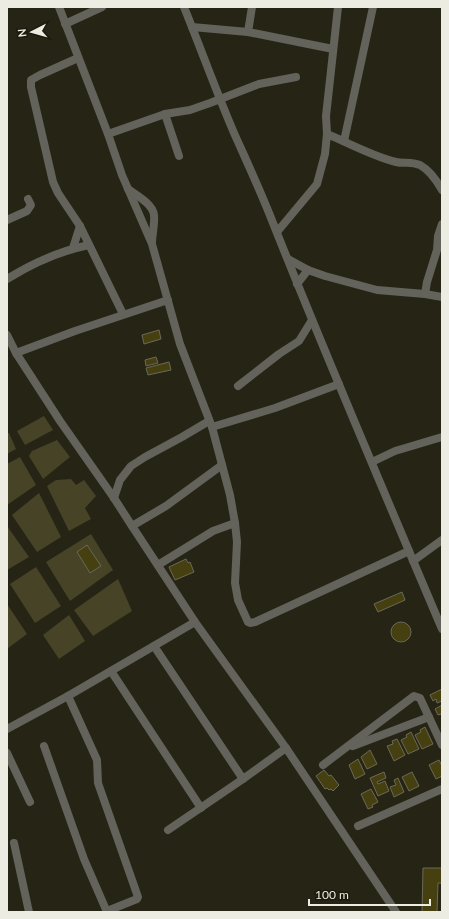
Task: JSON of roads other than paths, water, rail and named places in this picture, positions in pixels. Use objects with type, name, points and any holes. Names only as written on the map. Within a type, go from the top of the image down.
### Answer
[{"type":"street","points":[[59,7],[108,134],[127,189],[152,244],[180,344],[210,424],[222,465],[235,523],[237,542],[235,583],[238,600],[246,619],[250,623],[409,551]]},
{"type":"street","points":[[65,24],[102,7]]},
{"type":"street","points":[[184,7],[297,284],[372,462],[384,495],[442,629]]},
{"type":"street","points":[[248,32],[252,7]]},
{"type":"street","points":[[277,232],[318,184],[325,154],[327,134],[326,116],[338,7]]},
{"type":"street","points":[[344,141],[373,7]]},
{"type":"street","points":[[192,27],[248,32],[333,49]]},
{"type":"street","points":[[78,58],[31,80],[31,87],[53,182],[58,193],[80,226],[123,314]]},
{"type":"street","points":[[108,134],[165,114],[190,110],[259,84],[296,77]]},
{"type":"street","points":[[165,114],[179,156]]},
{"type":"street","points":[[327,134],[397,162],[411,162],[421,166],[434,177],[442,190]]},
{"type":"street","points":[[127,189],[146,203],[154,214],[152,244]]},
{"type":"street","points":[[7,220],[27,212],[31,205],[28,199]]},
{"type":"street","points":[[425,294],[442,224]]},
{"type":"street","points":[[73,248],[80,226]]},
{"type":"street","points":[[7,279],[41,260],[73,248],[89,245]]},
{"type":"street","points":[[288,259],[308,270],[325,276],[378,290],[442,297]]},
{"type":"street","points":[[297,284],[308,270]]},
{"type":"street","points":[[16,353],[123,314],[168,300]]},
{"type":"street","points":[[238,386],[279,354],[299,341],[312,320]]},
{"type":"street","points":[[8,340],[195,622],[286,748],[396,912]]},
{"type":"street","points":[[114,498],[120,480],[131,466],[182,437],[210,424],[275,408],[339,384]]},
{"type":"street","points":[[372,462],[395,451],[441,439]]},
{"type":"street","points":[[132,526],[166,506],[222,465]]},
{"type":"street","points":[[158,565],[214,531],[235,523]]},
{"type":"street","points":[[413,560],[442,540]]},
{"type":"street","points":[[7,729],[68,696],[195,622]]},
{"type":"street","points":[[154,646],[243,779]]},
{"type":"street","points":[[111,671],[201,808]]},
{"type":"street","points":[[44,746],[84,859],[107,912],[137,898],[138,896],[98,782],[97,760],[68,696]]},
{"type":"street","points":[[323,765],[414,696],[420,698],[442,745]]},
{"type":"street","points":[[344,749],[429,717]]},
{"type":"street","points":[[168,830],[286,748]]},
{"type":"street","points":[[7,753],[30,802]]},
{"type":"street","points":[[358,826],[442,789]]},
{"type":"street","points":[[14,843],[29,912]]}]
